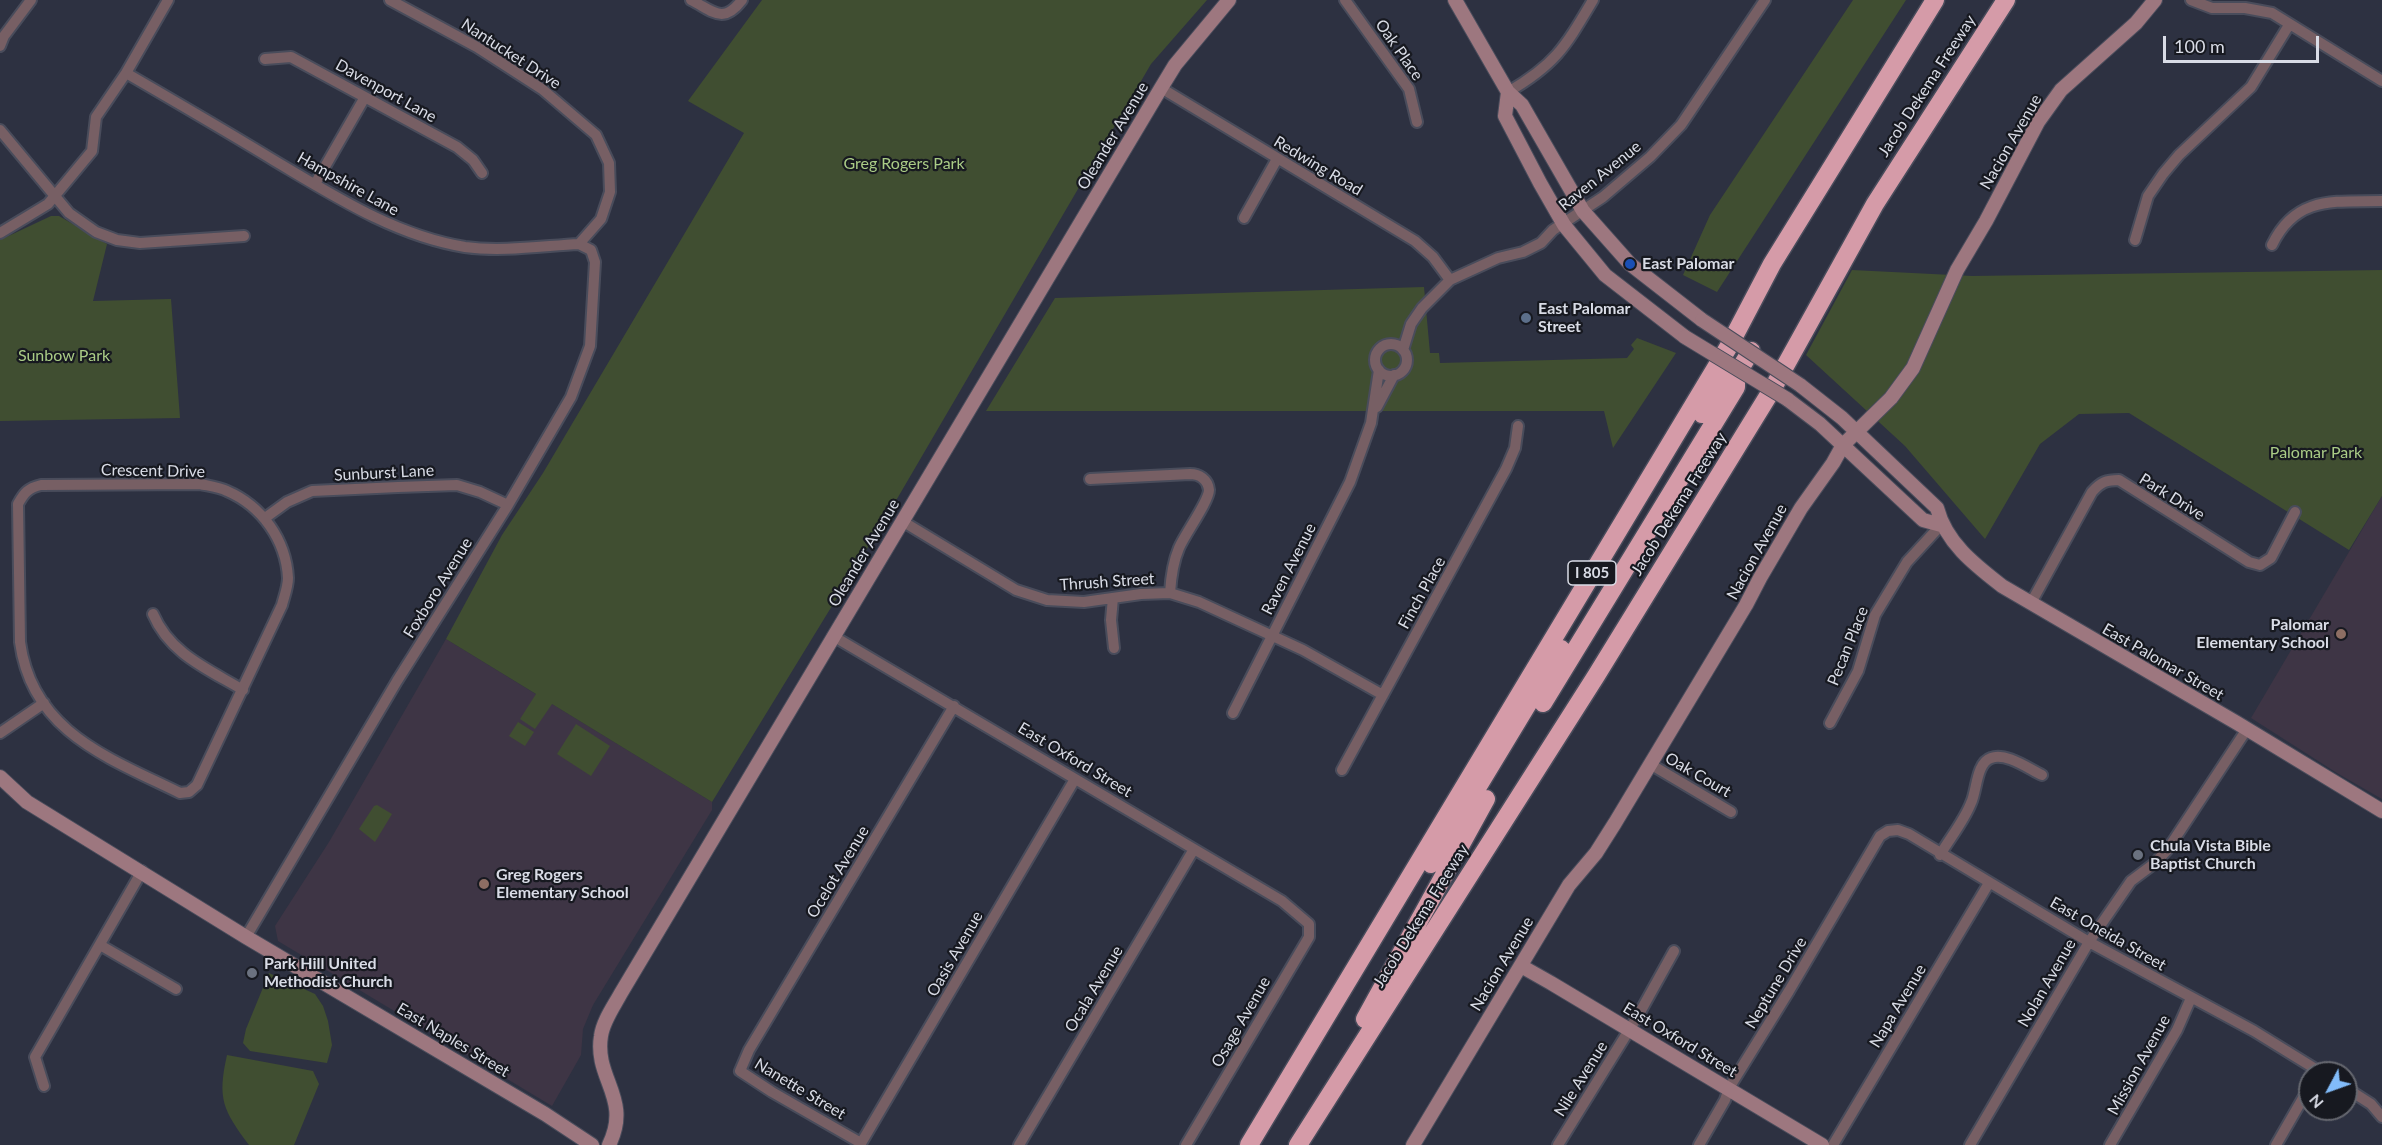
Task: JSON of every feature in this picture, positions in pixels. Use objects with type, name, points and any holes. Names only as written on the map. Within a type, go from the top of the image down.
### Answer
[{"type":"highway","name":"Jacob Dekema Freeway","points":[[1249,1145],[1729,346],[1772,264],[1935,0]]},
{"type":"highway","name":"Jacob Dekema Freeway","points":[[1297,1145],[1602,666],[1773,388],[1875,204],[2006,0]]},
{"type":"highway","points":[[1297,1145],[1477,814],[1656,502],[1723,380],[1737,372],[1751,351]]},
{"type":"highway","points":[[1255,1145],[1656,502]]},
{"type":"street","points":[[0,44],[31,0]]},
{"type":"street","points":[[0,233],[48,204],[92,151],[96,117],[126,73],[168,0]]},
{"type":"street","name":"Nantucket Drive","points":[[390,0],[477,47],[532,83],[596,135],[609,163],[610,192],[601,219],[579,244]]},
{"type":"street","points":[[691,0],[715,15],[724,14],[736,8],[742,0]]},
{"type":"street","name":"Oleander Avenue","points":[[609,1145],[616,1130],[617,1111],[601,1060],[601,1035],[604,1024],[832,636],[1175,65],[1229,0]]},
{"type":"street","name":"Oak Place","points":[[1345,0],[1409,89],[1417,122]]},
{"type":"street","name":"East Palomar Street","points":[[1455,0],[1508,92],[1522,105],[1583,211],[1630,264],[1702,320],[1800,385],[1856,432],[1937,508],[1941,525],[1969,560],[2002,585],[2247,729],[2382,812]]},
{"type":"street","points":[[1508,92],[1537,75],[1552,62],[1566,46],[1592,0]]},
{"type":"street","name":"Raven Avenue","points":[[1403,350],[1412,324],[1422,308],[1450,280],[1498,258],[1523,252],[1541,243],[1553,230],[1583,211],[1650,157],[1681,124],[1765,0]]},
{"type":"street","name":"Nacion Avenue","points":[[1413,1145],[1569,885],[1596,853],[1746,605],[1801,508],[1843,445],[1891,398],[1913,368],[1957,270],[1986,221],[2038,122],[2057,95],[2076,74],[2136,23],[2155,0]]},
{"type":"street","points":[[2191,0],[2212,8],[2245,8],[2271,14],[2382,81]]},
{"type":"street","points":[[2135,240],[2148,196],[2163,174],[2179,155],[2251,87],[2289,26]]},
{"type":"street","name":"Davenport Lane","points":[[265,59],[291,57],[457,147],[473,160],[482,173]]},
{"type":"street","name":"Hampshire Lane","points":[[126,73],[315,184],[398,228],[426,238],[467,247],[541,248],[579,244]]},
{"type":"street","name":"Redwing Road","points":[[1161,88],[1415,241],[1433,257],[1450,280]]},
{"type":"street","name":"East Palomar Street","points":[[1508,92],[1505,116],[1540,183],[1564,225],[1605,275],[1685,337],[1737,372],[1787,399],[1820,423],[1923,520],[1941,525]]},
{"type":"street","points":[[315,184],[365,97]]},
{"type":"street","points":[[0,130],[69,213],[96,232],[117,240],[140,243],[244,236]]},
{"type":"street","points":[[1245,218],[1277,159]]},
{"type":"street","points":[[2272,245],[2277,233],[2304,208],[2315,204],[2382,201]]},
{"type":"street","name":"Foxboro Avenue","points":[[246,937],[397,681],[508,505],[572,397],[590,346],[595,262],[591,250],[579,244]]},
{"type":"street","name":"Raven Avenue","points":[[1387,344],[1412,324]]},
{"type":"street","points":[[1387,344],[1398,346],[1403,350],[1406,363],[1401,372],[1387,375],[1379,370],[1376,365],[1376,354],[1382,346],[1387,344]]},
{"type":"street","name":"Raven Avenue","points":[[1233,713],[1350,482],[1365,445],[1373,415],[1379,370]]},
{"type":"street","name":"Raven Avenue","points":[[1373,415],[1394,375]]},
{"type":"street","name":"Finch Place","points":[[1342,770],[1506,469],[1515,448],[1518,426]]},
{"type":"street","points":[[1090,479],[1190,474],[1199,476],[1206,482],[1209,488],[1207,498],[1179,547],[1173,566],[1170,593]]},
{"type":"street","name":"Park Drive","points":[[2031,603],[2092,492],[2108,480],[2119,480],[2249,562],[2259,565],[2271,558],[2295,512]]},
{"type":"street","name":"Crescent Drive","points":[[200,484],[226,490],[250,504],[265,518],[279,539],[288,580],[282,606],[197,785],[189,792],[180,793],[81,742],[64,728],[44,702],[27,673],[20,642],[18,504],[24,494],[31,488],[41,485],[200,484]]},
{"type":"street","name":"Sunburst Lane","points":[[265,518],[287,502],[312,491],[457,485],[480,492],[508,505]]},
{"type":"street","name":"Thrush Street","points":[[902,521],[1016,590],[1047,600],[1084,602],[1141,594],[1170,593],[1199,602],[1272,636],[1383,695]]},
{"type":"street","name":"Pecan Place","points":[[1830,723],[1858,671],[1875,615],[1907,562],[1941,525]]},
{"type":"street","points":[[1113,598],[1111,620],[1114,648]]},
{"type":"street","points":[[153,614],[175,648],[243,690]]},
{"type":"street","name":"East Oxford Street","points":[[832,636],[1282,901],[1299,915]]},
{"type":"street","points":[[0,734],[44,702]]},
{"type":"street","name":"Ocelot Avenue","points":[[748,1053],[954,706]]},
{"type":"street","name":"Nolan Avenue","points":[[1970,1145],[2089,942],[2131,881],[2155,863],[2168,849],[2247,729]]},
{"type":"street","points":[[1940,855],[1971,803],[1980,770],[1985,761],[1992,757],[2004,757],[2042,776]]},
{"type":"street","name":"Oak Court","points":[[1650,764],[1731,812]]},
{"type":"street","name":"East Naples Street","points":[[0,777],[27,802],[246,937],[545,1114],[592,1145]]},
{"type":"street","name":"Oasis Avenue","points":[[860,1144],[1075,779]]},
{"type":"street","name":"East Oneida Street","points":[[1880,836],[1888,831],[1898,830],[1909,834],[1940,855],[2089,942],[2254,1031],[2302,1061]]},
{"type":"street","name":"Neptune Drive","points":[[1699,1145],[1725,1100],[1729,1088],[1789,992],[1880,836]]},
{"type":"street","name":"Ocala Avenue","points":[[1020,1145],[1194,849]]},
{"type":"street","points":[[44,1086],[35,1057],[142,871]]},
{"type":"street","name":"Napa Avenue","points":[[1833,1145],[1989,883]]},
{"type":"street","name":"Osage Avenue","points":[[1186,1145],[1310,937],[1309,924],[1299,915]]},
{"type":"street","points":[[100,945],[176,989]]},
{"type":"street","name":"Nile Avenue","points":[[1558,1145],[1674,951]]},
{"type":"street","name":"East Oxford Street","points":[[1521,966],[1822,1145]]},
{"type":"street","name":"Mission Avenue","points":[[2110,1145],[2177,1030],[2191,998]]},
{"type":"street","name":"Nanette Street","points":[[748,1053],[740,1071],[860,1144]]},
{"type":"street","points":[[2358,1096],[2371,1104],[2382,1117]]},
{"type":"street","points":[[2276,1145],[2298,1107]]},
{"type":"shaded area","name":"Palomar Elementary School","points":[[2382,496],[2382,799],[2251,718]]},
{"type":"shaded area","name":"Greg Rogers Elementary School","points":[[446,639],[712,802],[712,810],[593,1005],[583,1029],[581,1055],[552,1106],[278,941],[275,926],[329,842]]},
{"type":"green space","name":"Greg Rogers Park","points":[[762,0],[1207,0],[1151,64],[887,516],[712,802],[552,704],[535,729],[520,719],[536,694],[446,639],[502,535],[543,473],[744,133],[688,101]]},
{"type":"green space","points":[[1853,0],[1906,0],[1717,292],[1683,275],[1710,215]]},
{"type":"green space","name":"Sunbow Park","points":[[51,216],[59,216],[107,244],[93,301],[171,299],[180,418],[0,421],[0,240]]},
{"type":"green space","name":"Palomar Park","points":[[1852,270],[1972,276],[2382,270],[2382,496],[2349,550],[2129,413],[2079,414],[2040,444],[1985,539],[1905,446],[1806,355]]},
{"type":"green space","points":[[1424,287],[1430,353],[1439,353],[1440,363],[1627,358],[1634,349],[1631,345],[1637,338],[1676,353],[1613,448],[1604,411],[986,411],[1055,298]]},
{"type":"green space","points":[[518,722],[534,732],[525,746],[509,736]]},
{"type":"green space","points":[[576,724],[610,746],[591,776],[557,754]]},
{"type":"green space","points":[[377,805],[392,814],[375,842],[359,829]]},
{"type":"green space","points":[[269,973],[315,994],[323,1006],[332,1045],[327,1063],[250,1051],[243,1043],[246,1029]]},
{"type":"green space","points":[[227,1055],[313,1071],[319,1084],[294,1145],[249,1145],[233,1122],[224,1103],[223,1083]]},
{"type":"place","name":"East Palomar","points":[[1630,264]]},
{"type":"place","name":"East Palomar Street","points":[[1526,318]]},
{"type":"place","name":"Palomar Elementary School","points":[[2341,634]]},
{"type":"place","name":"Chula Vista Bible Baptist Church","points":[[2138,855]]},
{"type":"place","name":"Greg Rogers Elementary School","points":[[484,884]]},
{"type":"place","name":"Park Hill United Methodist Church","points":[[252,973]]}]
